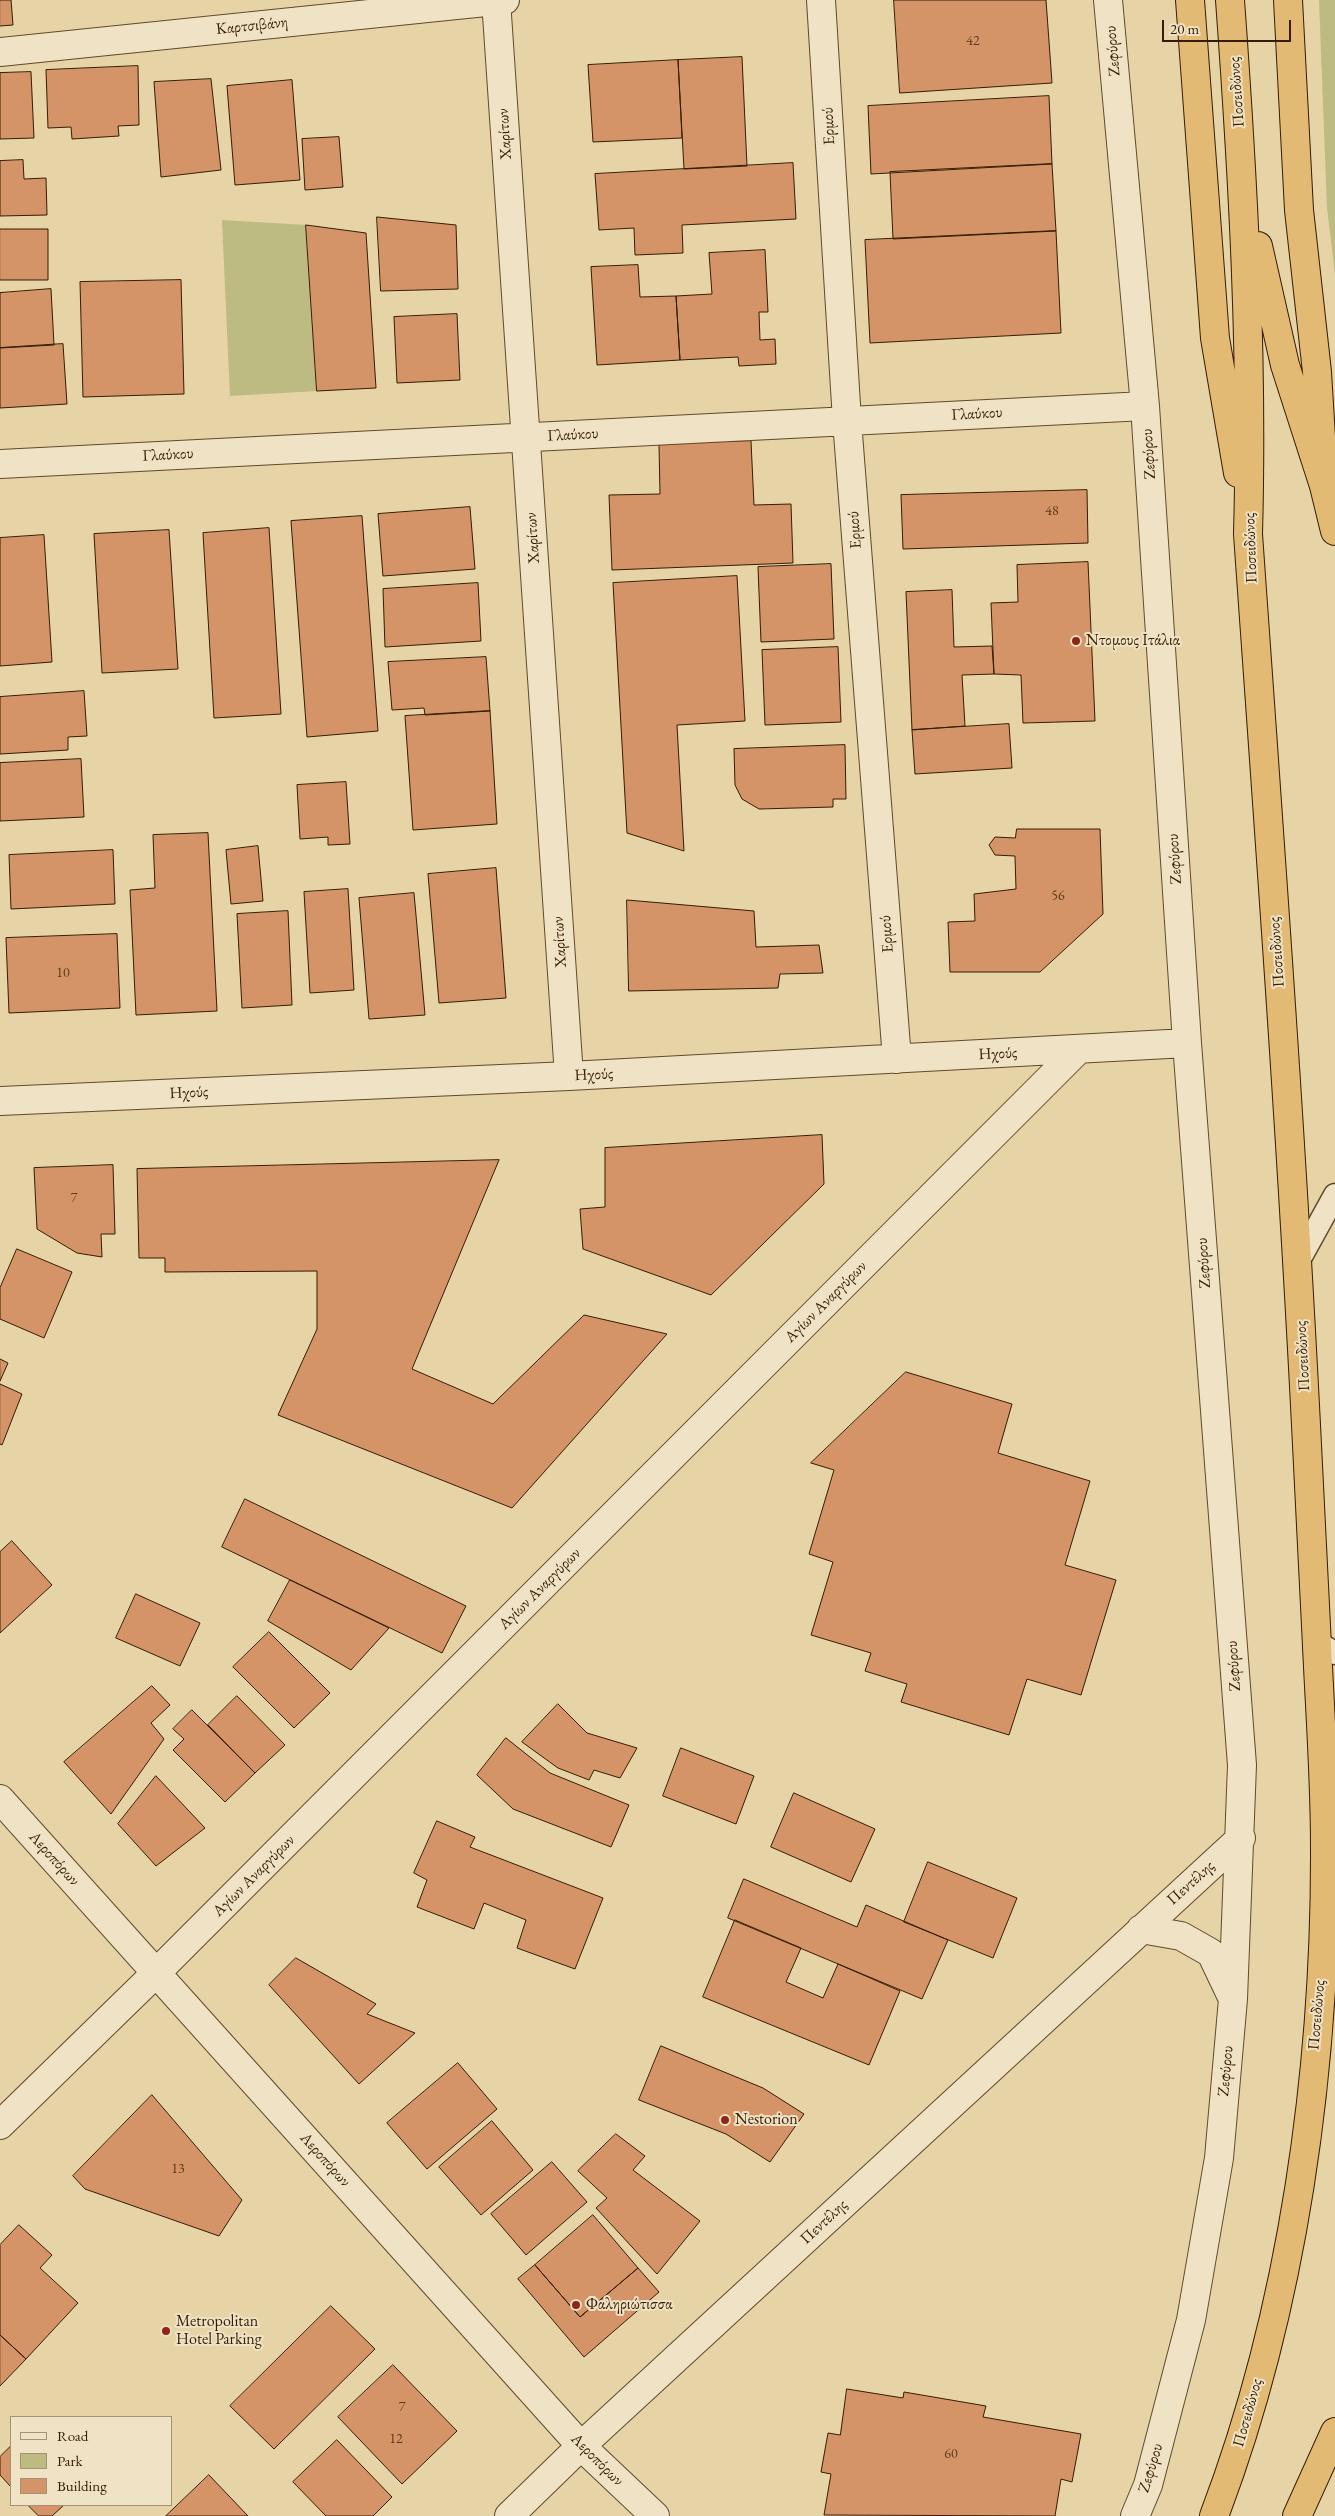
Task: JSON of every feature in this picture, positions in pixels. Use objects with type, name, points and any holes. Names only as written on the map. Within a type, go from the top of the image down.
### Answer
[{"type":"highway","points":[[1190,0],[1215,338],[1248,534]]},
{"type":"highway","name":"Ποσειδώνος","points":[[1214,2516],[1249,2416],[1282,2289],[1299,2186],[1312,2076],[1323,1954],[1325,1845],[1326,1648],[1248,534],[1251,426],[1244,184],[1230,0]]},
{"type":"highway","points":[[1288,0],[1299,210],[1317,372],[1324,486]]},
{"type":"highway","name":"Ποσειδώνος","points":[[1244,184],[1284,365],[1324,486],[1335,531]]},
{"type":"highway","points":[[1298,2516],[1335,2432]]},
{"type":"street","name":"Καρτσιβάνη","points":[[0,52],[499,0]]},
{"type":"street","name":"Χαρίτων","points":[[499,0],[569,1076]]},
{"type":"street","name":"Ερμού","points":[[821,0],[847,421],[897,1059]]},
{"type":"street","name":"Ζεφύρου","points":[[1108,0],[1145,406],[1187,1043],[1242,1766],[1241,1838],[1233,1999],[1219,2158],[1191,2320],[1148,2484],[1135,2516]]},
{"type":"street","name":"Γλαύκου","points":[[0,464],[1145,406]]},
{"type":"street","name":"Ηχούς","points":[[0,1102],[569,1076],[1187,1043]]},
{"type":"street","name":"Αγίων Αναργύρων","points":[[0,2125],[158,1972],[1078,1050]]},
{"type":"street","name":"Αεροπόρων","points":[[0,1799],[158,1972],[582,2446],[656,2516]]},
{"type":"street","name":"Πεντέλης","points":[[509,2516],[582,2446],[1241,1838]]},
{"type":"street","points":[[1141,1929],[1180,1936],[1211,1954],[1233,1999]]},
{"type":"lane","points":[[1298,1262],[1335,1196]]},
{"type":"green space","points":[[1319,0],[1335,0],[1335,274],[1327,208]]},
{"type":"green space","points":[[222,220],[306,225],[317,391],[230,396]]},
{"type":"building","points":[[0,0],[11,0],[13,25],[0,26]]},
{"type":"building","points":[[894,0],[1046,0],[1052,83],[900,93]]},
{"type":"building","points":[[742,57],[747,166],[684,169],[678,60]]},
{"type":"building","points":[[678,60],[682,138],[593,142],[588,65]]},
{"type":"building","points":[[138,66],[139,125],[118,126],[119,136],[72,139],[71,127],[48,128],[46,70]]},
{"type":"building","points":[[31,72],[34,138],[0,139],[0,73]]},
{"type":"building","points":[[211,79],[221,170],[161,177],[154,82]]},
{"type":"building","points":[[292,80],[300,180],[235,185],[227,86]]},
{"type":"building","points":[[1049,96],[1052,164],[871,174],[868,106]]},
{"type":"building","points":[[339,137],[343,187],[305,190],[302,139]]},
{"type":"building","points":[[23,160],[24,179],[46,178],[47,215],[0,216],[0,161]]},
{"type":"building","points":[[793,163],[796,219],[682,225],[683,253],[635,255],[634,228],[599,230],[595,174]]},
{"type":"building","points":[[1052,164],[1056,231],[893,239],[890,172]]},
{"type":"building","points":[[377,217],[456,225],[458,289],[381,291]]},
{"type":"building","points":[[306,225],[366,233],[376,388],[317,391]]},
{"type":"building","points":[[0,229],[48,229],[48,280],[0,280]]},
{"type":"building","points":[[1056,231],[1061,333],[870,343],[865,240]]},
{"type":"building","points":[[765,250],[768,312],[759,312],[760,340],[775,339],[776,364],[739,366],[738,357],[680,360],[676,296],[712,294],[709,253]]},
{"type":"building","points":[[638,265],[640,297],[676,296],[680,360],[597,365],[591,267]]},
{"type":"building","points":[[181,280],[184,394],[83,397],[80,282]]},
{"type":"building","points":[[51,289],[54,345],[0,348],[0,293]]},
{"type":"building","points":[[457,314],[460,380],[397,383],[394,317]]},
{"type":"building","points":[[63,344],[67,404],[0,408],[0,348]]},
{"type":"building","points":[[751,441],[754,505],[791,504],[793,563],[612,570],[609,495],[660,494],[659,444]]},
{"type":"building","points":[[1087,490],[1088,543],[903,549],[901,495]]},
{"type":"building","points":[[470,507],[475,569],[383,576],[378,514]]},
{"type":"building","points":[[362,516],[378,731],[307,737],[291,521]]},
{"type":"building","points":[[269,528],[281,714],[214,718],[203,533]]},
{"type":"building","points":[[169,530],[178,669],[102,673],[94,534]]},
{"type":"building","points":[[44,535],[52,662],[0,666],[0,538]]},
{"type":"building","points":[[1088,562],[1095,721],[1023,723],[1021,675],[994,674],[991,603],[1018,602],[1017,565]]},
{"type":"building","points":[[831,564],[834,639],[761,642],[758,567]]},
{"type":"building","points":[[737,576],[745,721],[677,725],[684,851],[627,833],[613,583]]},
{"type":"building","points":[[478,583],[481,641],[385,647],[383,589]]},
{"type":"building","points":[[952,590],[954,647],[992,646],[994,674],[962,675],[965,726],[912,730],[906,592]]},
{"type":"building","points":[[838,647],[841,722],[765,725],[762,650]]},
{"type":"building","points":[[486,657],[490,711],[425,715],[424,708],[392,710],[388,662]]},
{"type":"building","points":[[84,691],[87,736],[68,737],[68,750],[0,754],[0,697]]},
{"type":"building","points":[[490,711],[497,824],[413,830],[405,716]]},
{"type":"building","points":[[1009,724],[1012,768],[915,774],[912,730]]},
{"type":"building","points":[[845,745],[846,799],[833,799],[833,807],[759,809],[742,799],[735,785],[734,749]]},
{"type":"building","points":[[81,759],[84,817],[0,821],[0,763]]},
{"type":"building","points":[[346,782],[350,844],[328,845],[328,837],[300,839],[297,785]]},
{"type":"building","points":[[1017,829],[1100,829],[1103,914],[1040,972],[950,972],[948,922],[975,921],[974,894],[1016,889],[1015,856],[995,855],[989,845],[995,837],[1015,838]]},
{"type":"building","points":[[208,833],[217,1011],[136,1015],[130,890],[155,888],[153,835]]},
{"type":"building","points":[[258,846],[263,901],[231,904],[226,850]]},
{"type":"building","points":[[113,850],[115,904],[11,909],[9,855]]},
{"type":"building","points":[[496,868],[506,998],[439,1003],[428,874]]},
{"type":"building","points":[[348,889],[354,990],[310,993],[304,892]]},
{"type":"building","points":[[414,893],[425,1015],[369,1019],[359,898]]},
{"type":"building","points":[[627,900],[754,911],[756,947],[819,945],[823,973],[780,974],[778,988],[629,991]]},
{"type":"building","points":[[288,911],[292,1005],[242,1008],[237,914]]},
{"type":"building","points":[[117,934],[120,1008],[9,1013],[6,938]]},
{"type":"building","points":[[822,1135],[824,1184],[711,1295],[583,1249],[580,1209],[605,1207],[605,1148]]},
{"type":"building","points":[[499,1160],[412,1369],[493,1404],[584,1315],[667,1334],[512,1508],[278,1415],[317,1329],[317,1271],[165,1272],[165,1258],[139,1258],[137,1169]]},
{"type":"building","points":[[113,1165],[115,1234],[101,1234],[102,1257],[77,1253],[37,1229],[34,1168]]},
{"type":"building","points":[[17,1249],[72,1272],[44,1338],[0,1319],[0,1288]]},
{"type":"building","points":[[0,1359],[8,1363],[0,1381]]},
{"type":"building","points":[[906,1372],[1012,1404],[998,1453],[1090,1481],[1065,1565],[1116,1580],[1081,1695],[1027,1679],[1009,1735],[901,1702],[907,1684],[865,1671],[871,1653],[811,1635],[833,1562],[809,1554],[834,1470],[811,1463]]},
{"type":"building","points":[[0,1384],[22,1394],[2,1445],[0,1444]]},
{"type":"building","points":[[245,1499],[466,1606],[442,1653],[222,1547]]},
{"type":"building","points":[[12,1541],[52,1585],[0,1633],[0,1552]]},
{"type":"building","points":[[290,1580],[389,1628],[351,1670],[268,1621]]},
{"type":"building","points":[[136,1594],[200,1623],[180,1666],[116,1638]]},
{"type":"building","points":[[269,1632],[330,1693],[294,1728],[233,1667]]},
{"type":"building","points":[[152,1686],[170,1705],[151,1723],[164,1739],[111,1814],[64,1762]]},
{"type":"building","points":[[237,1696],[285,1745],[255,1773],[208,1725]]},
{"type":"building","points":[[558,1704],[587,1733],[637,1748],[620,1778],[594,1770],[589,1780],[558,1768],[522,1742]]},
{"type":"building","points":[[192,1710],[255,1773],[225,1802],[173,1750],[184,1739],[173,1729]]},
{"type":"building","points":[[506,1738],[550,1773],[629,1805],[611,1847],[513,1809],[477,1775]]},
{"type":"building","points":[[681,1748],[754,1776],[736,1824],[663,1796]]},
{"type":"building","points":[[156,1776],[205,1828],[156,1866],[118,1824]]},
{"type":"building","points":[[794,1793],[875,1829],[851,1882],[771,1847]]},
{"type":"building","points":[[437,1821],[475,1837],[470,1847],[603,1898],[575,1969],[517,1948],[526,1920],[484,1903],[474,1929],[417,1907],[427,1880],[414,1873]]},
{"type":"building","points":[[928,1862],[1017,1898],[993,1958],[904,1922]]},
{"type":"building","points":[[744,1879],[857,1927],[866,1905],[948,1940],[922,1999],[728,1918]]},
{"type":"building","points":[[735,1920],[801,1948],[786,1982],[823,1998],[838,1964],[900,1991],[869,2065],[703,1997]]},
{"type":"building","points":[[296,1958],[376,2004],[367,2014],[415,2033],[359,2084],[269,1985]]},
{"type":"building","points":[[661,2046],[763,2088],[804,2114],[770,2162],[726,2134],[639,2100]]},
{"type":"building","points":[[458,2063],[497,2109],[427,2169],[387,2123]]},
{"type":"building","points":[[152,2095],[242,2200],[219,2236],[85,2189],[73,2176]]},
{"type":"building","points":[[492,2121],[533,2170],[481,2215],[439,2167]]},
{"type":"building","points":[[616,2134],[645,2156],[633,2170],[700,2221],[657,2274],[596,2208],[607,2198],[578,2171]]},
{"type":"building","points":[[552,2162],[587,2202],[526,2255],[491,2214]]},
{"type":"building","points":[[593,2215],[638,2268],[580,2317],[535,2265]]},
{"type":"building","points":[[19,2225],[52,2255],[40,2268],[78,2303],[26,2359],[0,2335],[0,2245]]},
{"type":"building","points":[[535,2265],[580,2317],[638,2268],[659,2292],[584,2357],[518,2279]]},
{"type":"building","points":[[331,2306],[375,2349],[274,2449],[230,2406]]},
{"type":"building","points":[[0,2335],[26,2359],[0,2386]]},
{"type":"building","points":[[393,2365],[457,2431],[402,2484],[338,2417]]},
{"type":"building","points":[[847,2389],[903,2398],[904,2392],[986,2406],[983,2417],[1081,2434],[1072,2482],[1061,2479],[1055,2516],[824,2515],[831,2474],[821,2472],[828,2433],[840,2435]]},
{"type":"building","points":[[337,2440],[392,2497],[373,2516],[326,2516],[293,2482]]},
{"type":"building","points":[[10,2447],[10,2486],[0,2475],[0,2457]]},
{"type":"building","points":[[209,2475],[248,2516],[166,2516]]},
{"type":"building","points":[[29,2506],[63,2506],[52,2516],[39,2516]]},
{"type":"place","name":"Ντομους Ιτάλια","points":[[1076,641]]},
{"type":"place","name":"Nestorion","points":[[725,2120]]},
{"type":"place","name":"Φαληριώτισσα","points":[[576,2305]]},
{"type":"place","name":"Metropolitan Hotel Parking","points":[[166,2331]]}]
